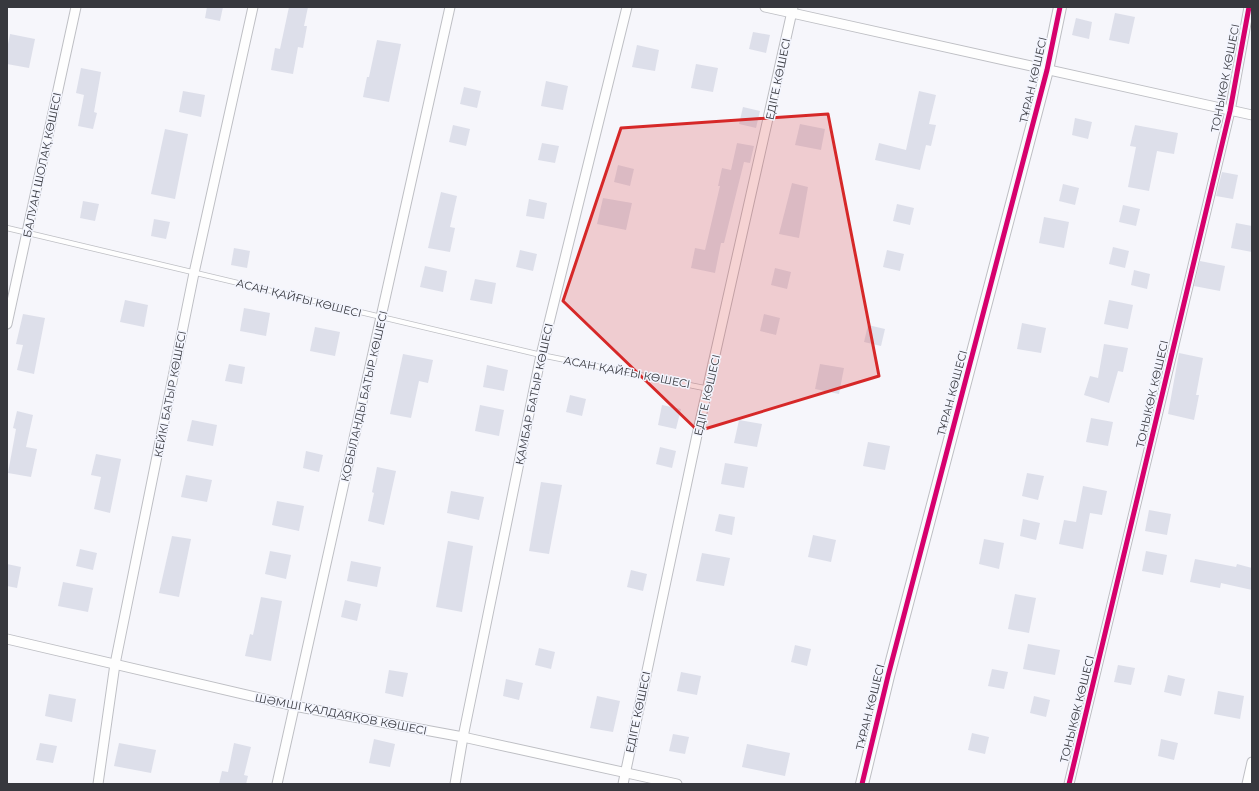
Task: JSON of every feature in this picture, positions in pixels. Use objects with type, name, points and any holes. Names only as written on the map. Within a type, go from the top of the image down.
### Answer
[{"type":"street","name":"БАЛУАН ШОЛАҚ КӨШЕСІ","points":[[7,324],[76,7]]},
{"type":"street","name":"КЕЙКІ БАТЫР КӨШЕСІ","points":[[98,784],[115,664],[194,273],[253,7]]},
{"type":"street","name":"ҚОБЫЛАНДЫ БАТЫР КӨШЕСІ","points":[[277,784],[450,7]]},
{"type":"street","name":"ҚАМБАР БАТЫР КӨШЕСІ","points":[[455,784],[541,355],[627,7]]},
{"type":"street","points":[[765,7],[792,10],[1047,70],[1252,115]]},
{"type":"street","name":"ТҰРАН КӨШЕСІ","points":[[862,784],[890,668],[1047,70],[1060,7]]},
{"type":"street","name":"ТОНЫКӨК КӨШЕСІ","points":[[1069,784],[1230,111],[1249,7]]},
{"type":"street","name":"ЕДІГЕ КӨШЕСІ","points":[[622,784],[697,435],[709,389],[792,10]]},
{"type":"street","name":"ШӘМШІ ҚАЛДАЯҚОВ КӨШЕСІ","points":[[7,639],[294,706],[463,738],[677,784]]},
{"type":"street","points":[[1247,784],[1252,762]]},
{"type":"lane","name":"АСАН ҚАЙҒЫ КӨШЕСІ","points":[[7,228],[541,355],[709,389]]},
{"type":"highlighted area","points":[[828,114],[879,376],[698,431],[563,301],[621,128]]},
{"type":"building","points":[[207,7],[223,7],[220,21],[205,18]]},
{"type":"building","points":[[289,7],[308,7],[304,26],[307,26],[303,48],[298,47],[293,74],[271,70],[275,48],[280,49]]},
{"type":"building","points":[[1115,13],[1135,17],[1129,44],[1109,40]]},
{"type":"building","points":[[1076,18],[1092,22],[1089,39],[1072,35]]},
{"type":"building","points":[[753,32],[770,35],[766,53],[749,49]]},
{"type":"building","points":[[10,34],[35,39],[29,68],[7,64],[7,49]]},
{"type":"building","points":[[377,40],[401,44],[389,102],[363,97]]},
{"type":"building","points":[[637,45],[659,50],[655,71],[632,67]]},
{"type":"building","points":[[696,64],[718,68],[713,92],[691,88]]},
{"type":"building","points":[[81,68],[101,72],[94,112],[97,113],[93,129],[78,126],[84,95],[76,93]]},
{"type":"building","points":[[546,81],[568,86],[563,110],[541,106]]},
{"type":"building","points":[[464,87],[481,91],[477,108],[460,104]]},
{"type":"building","points":[[183,91],[205,95],[201,117],[179,112]]},
{"type":"building","points":[[919,91],[936,95],[929,124],[936,125],[931,146],[926,145],[920,170],[875,160],[879,143],[906,150]]},
{"type":"building","points":[[743,107],[760,111],[756,128],[739,124]]},
{"type":"building","points":[[1075,118],[1092,122],[1088,139],[1072,135]]},
{"type":"building","points":[[800,124],[825,129],[821,150],[795,145]]},
{"type":"building","points":[[453,125],[470,129],[466,146],[449,142]]},
{"type":"building","points":[[1135,125],[1178,133],[1174,154],[1157,151],[1149,191],[1128,187],[1136,147],[1130,146]]},
{"type":"building","points":[[165,129],[188,134],[175,199],[151,194]]},
{"type":"building","points":[[542,143],[559,146],[555,163],[538,160]]},
{"type":"building","points":[[737,143],[754,146],[750,163],[744,162],[724,243],[721,243],[715,273],[691,268],[695,248],[705,250],[720,186],[718,186],[722,168],[731,170]]},
{"type":"building","points":[[618,165],[634,169],[630,186],[614,182]]},
{"type":"building","points":[[1222,172],[1238,175],[1233,199],[1216,196]]},
{"type":"building","points":[[792,183],[808,187],[799,238],[779,234]]},
{"type":"building","points":[[1063,184],[1079,188],[1075,205],[1059,201]]},
{"type":"building","points":[[441,192],[457,196],[450,227],[455,228],[450,252],[428,248]]},
{"type":"building","points":[[603,198],[632,203],[626,230],[597,224]]},
{"type":"building","points":[[529,199],[547,203],[544,219],[526,216]]},
{"type":"building","points":[[83,201],[99,204],[95,221],[80,218]]},
{"type":"building","points":[[897,204],[914,208],[910,225],[893,221]]},
{"type":"building","points":[[1123,205],[1140,209],[1136,226],[1119,222]]},
{"type":"building","points":[[1044,217],[1069,222],[1064,248],[1039,243]]},
{"type":"building","points":[[154,219],[170,222],[166,239],[151,236]]},
{"type":"building","points":[[1236,223],[1252,226],[1252,252],[1231,248]]},
{"type":"building","points":[[1113,247],[1129,251],[1125,268],[1109,264]]},
{"type":"building","points":[[234,248],[250,251],[247,268],[231,265]]},
{"type":"building","points":[[520,250],[537,254],[533,271],[516,267]]},
{"type":"building","points":[[887,250],[904,254],[900,271],[883,267]]},
{"type":"building","points":[[1200,261],[1225,266],[1220,291],[1194,286]]},
{"type":"building","points":[[425,266],[447,271],[443,292],[420,287]]},
{"type":"building","points":[[775,268],[791,272],[787,289],[771,285]]},
{"type":"building","points":[[1134,270],[1150,274],[1147,289],[1131,285]]},
{"type":"building","points":[[475,279],[496,283],[492,304],[470,300]]},
{"type":"building","points":[[125,300],[148,305],[144,327],[120,322]]},
{"type":"building","points":[[1109,300],[1133,305],[1128,329],[1104,324]]},
{"type":"building","points":[[244,308],[270,313],[266,336],[240,331]]},
{"type":"building","points":[[23,314],[45,318],[34,374],[17,370],[23,345],[16,344]]},
{"type":"building","points":[[764,314],[780,318],[776,335],[760,331]]},
{"type":"building","points":[[1022,323],[1046,328],[1041,353],[1017,349]]},
{"type":"building","points":[[868,325],[885,329],[881,346],[864,342]]},
{"type":"building","points":[[315,327],[340,332],[335,356],[310,351]]},
{"type":"building","points":[[1104,344],[1128,348],[1123,372],[1118,371],[1109,403],[1084,395],[1090,376],[1098,378]]},
{"type":"building","points":[[1179,353],[1203,358],[1196,395],[1199,395],[1194,420],[1168,414]]},
{"type":"building","points":[[403,354],[433,360],[428,383],[419,381],[411,418],[390,414]]},
{"type":"building","points":[[229,364],[245,367],[242,384],[225,381]]},
{"type":"building","points":[[820,364],[844,368],[839,394],[815,389]]},
{"type":"building","points":[[487,365],[508,370],[504,391],[483,387]]},
{"type":"building","points":[[570,395],[586,399],[582,416],[566,412]]},
{"type":"building","points":[[480,405],[504,410],[499,436],[475,431]]},
{"type":"building","points":[[662,405],[681,409],[676,429],[658,425]]},
{"type":"building","points":[[17,411],[33,415],[26,447],[37,449],[31,477],[8,473],[16,429],[13,428]]},
{"type":"building","points":[[1091,418],[1113,422],[1108,446],[1086,442]]},
{"type":"building","points":[[192,420],[217,425],[213,446],[187,441]]},
{"type":"building","points":[[739,420],[762,424],[757,447],[734,443]]},
{"type":"building","points":[[868,442],[890,446],[885,470],[863,466]]},
{"type":"building","points":[[660,447],[676,451],[672,468],[656,464]]},
{"type":"building","points":[[306,451],[323,455],[319,472],[303,468]]},
{"type":"building","points":[[96,454],[121,459],[110,513],[94,509],[101,477],[91,475]]},
{"type":"building","points":[[725,463],[748,467],[744,488],[721,484]]},
{"type":"building","points":[[377,467],[396,471],[384,525],[368,521],[374,493],[372,492]]},
{"type":"building","points":[[1027,473],[1044,476],[1038,500],[1022,496]]},
{"type":"building","points":[[186,475],[212,480],[207,502],[181,497]]},
{"type":"building","points":[[541,482],[562,485],[549,554],[529,551]]},
{"type":"building","points":[[1083,486],[1107,491],[1102,515],[1090,513],[1083,549],[1059,544],[1064,520],[1076,522]]},
{"type":"building","points":[[451,491],[484,497],[479,520],[447,513]]},
{"type":"building","points":[[277,501],[304,506],[299,531],[272,525]]},
{"type":"building","points":[[1149,510],[1171,514],[1167,535],[1145,531]]},
{"type":"building","points":[[719,514],[735,517],[732,535],[715,531]]},
{"type":"building","points":[[1023,519],[1040,523],[1036,540],[1020,536]]},
{"type":"building","points":[[813,535],[836,540],[831,562],[808,557]]},
{"type":"building","points":[[172,536],[191,539],[179,597],[159,593]]},
{"type":"building","points":[[984,539],[1004,543],[999,569],[979,564]]},
{"type":"building","points":[[448,541],[473,546],[462,612],[436,607]]},
{"type":"building","points":[[80,549],[97,553],[93,570],[76,566]]},
{"type":"building","points":[[270,551],[291,555],[286,579],[265,574]]},
{"type":"building","points":[[1146,551],[1167,555],[1163,575],[1142,571]]},
{"type":"building","points":[[702,553],[730,558],[724,586],[696,581]]},
{"type":"building","points":[[1195,559],[1236,567],[1237,564],[1252,568],[1252,590],[1221,583],[1220,588],[1190,582]]},
{"type":"building","points":[[351,561],[381,567],[377,587],[347,581]]},
{"type":"building","points":[[7,564],[21,567],[17,588],[7,586]]},
{"type":"building","points":[[631,570],[647,574],[643,591],[627,587]]},
{"type":"building","points":[[63,582],[93,588],[88,612],[58,606]]},
{"type":"building","points":[[1015,594],[1036,598],[1029,633],[1008,629]]},
{"type":"building","points":[[261,597],[282,601],[271,661],[245,656],[250,634],[253,635]]},
{"type":"building","points":[[345,600],[361,604],[357,621],[341,617]]},
{"type":"building","points":[[1028,644],[1060,650],[1055,675],[1023,669]]},
{"type":"building","points":[[795,645],[811,649],[807,666],[791,662]]},
{"type":"building","points":[[539,648],[555,652],[551,669],[535,665]]},
{"type":"building","points":[[1118,665],[1135,668],[1131,685],[1114,682]]},
{"type":"building","points":[[992,669],[1008,672],[1004,689],[988,686]]},
{"type":"building","points":[[389,670],[408,673],[403,697],[385,693]]},
{"type":"building","points":[[681,672],[701,676],[697,695],[677,691]]},
{"type":"building","points":[[1168,675],[1185,679],[1181,696],[1164,692]]},
{"type":"building","points":[[506,679],[523,683],[519,700],[503,696]]},
{"type":"building","points":[[1218,691],[1244,696],[1240,719],[1214,714]]},
{"type":"building","points":[[49,694],[76,699],[72,722],[45,716]]},
{"type":"building","points":[[597,696],[620,701],[613,732],[590,728]]},
{"type":"building","points":[[1034,696],[1050,700],[1046,717],[1030,713]]},
{"type":"building","points":[[972,733],[989,737],[985,754],[968,750]]},
{"type":"building","points":[[673,734],[689,737],[685,754],[669,751]]},
{"type":"building","points":[[374,739],[395,744],[390,767],[369,763]]},
{"type":"building","points":[[1161,739],[1178,743],[1174,760],[1158,756]]},
{"type":"building","points":[[40,743],[57,746],[53,763],[36,760]]},
{"type":"building","points":[[119,743],[156,750],[151,773],[114,766]]},
{"type":"building","points":[[234,743],[251,747],[244,775],[248,776],[246,784],[219,784],[222,771],[228,772]]},
{"type":"building","points":[[747,744],[790,753],[785,776],[742,767]]},
{"type":"cycle path","points":[[862,784],[888,676],[1047,70],[1060,7]]},
{"type":"cycle path","points":[[1069,784],[1230,111],[1249,7]]}]
